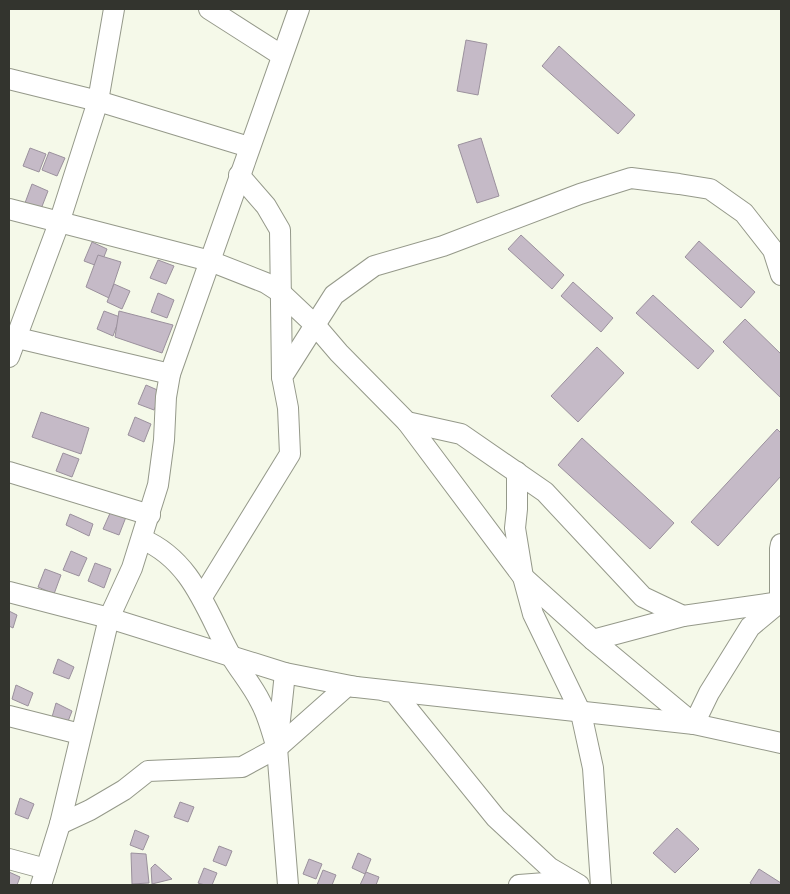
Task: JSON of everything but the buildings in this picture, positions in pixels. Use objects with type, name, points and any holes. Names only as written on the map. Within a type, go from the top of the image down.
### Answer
[{"type":"street","points":[[9,357],[12,337],[60,223],[98,100],[114,9]]},
{"type":"street","points":[[209,9],[281,55]]},
{"type":"street","points":[[9,859],[44,877],[60,824],[109,618],[132,568],[150,515],[158,484],[170,374],[298,9]]},
{"type":"street","points":[[9,79],[98,100],[249,147]]},
{"type":"street","points":[[202,597],[290,454],[288,408],[282,377],[280,230],[266,206],[239,174]]},
{"type":"street","points":[[282,377],[334,295],[374,266],[444,246],[580,194],[631,178],[710,190],[744,214],[773,250],[781,275]]},
{"type":"street","points":[[9,209],[210,261],[266,283],[280,292],[315,325],[339,353],[407,422],[523,577],[593,640],[694,724]]},
{"type":"street","points":[[12,337],[170,374]]},
{"type":"street","points":[[407,422],[460,434],[546,492],[643,597],[684,616]]},
{"type":"street","points":[[9,472],[150,515]]},
{"type":"street","points":[[517,472],[515,528],[523,577],[533,614],[581,713],[593,768],[601,885]]},
{"type":"street","points":[[142,540],[156,545],[189,576],[202,597],[231,656],[261,702],[277,748]]},
{"type":"street","points":[[781,544],[781,602]]},
{"type":"street","points":[[9,592],[109,618],[285,673],[347,686],[394,692],[496,818],[550,868],[576,883]]},
{"type":"street","points":[[593,640],[684,616],[781,602]]},
{"type":"street","points":[[694,724],[709,693],[750,626],[781,602]]},
{"type":"street","points":[[285,673],[277,748],[288,885]]},
{"type":"street","points":[[60,824],[90,810],[124,790],[148,771],[242,767],[277,748],[347,686],[694,724],[781,743]]},
{"type":"street","points":[[9,716],[80,734]]},
{"type":"street","points":[[519,885],[576,883]]}]
